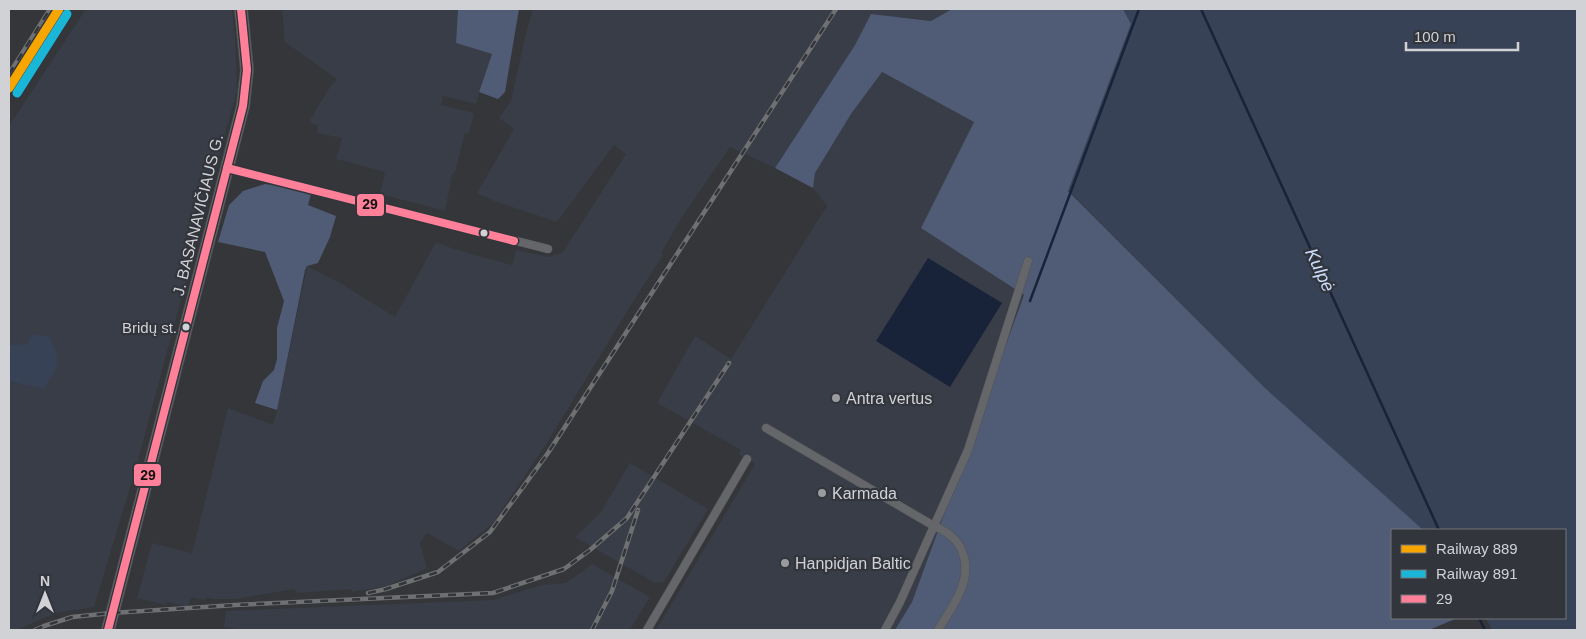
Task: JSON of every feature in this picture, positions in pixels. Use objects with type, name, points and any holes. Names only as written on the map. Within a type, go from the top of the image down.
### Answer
[{"type":"main road","name":"J. BASANAVIČIAUS G.","points":[[108,630],[243,106],[247,70],[241,9]]},
{"type":"street","points":[[227,168],[548,249]]},
{"type":"street","points":[[885,630],[900,602],[968,450],[1028,261]]},
{"type":"street","points":[[766,428],[934,526],[944,530],[953,537],[961,548],[967,570],[962,589],[938,630]]},
{"type":"street","points":[[647,630],[747,460]]},
{"type":"shaded area","points":[[86,9],[232,9],[237,90],[136,468],[94,607],[56,613],[17,630],[9,630],[9,126]]},
{"type":"shaded area","points":[[282,9],[458,9],[456,43],[492,54],[476,104],[443,96],[441,105],[474,113],[469,134],[465,133],[455,172],[452,175],[445,211],[380,194],[385,172],[336,159],[342,138],[317,133],[318,126],[309,122],[330,87],[337,79],[285,42]]},
{"type":"shaded area","points":[[458,9],[519,9],[505,92],[498,99],[479,92],[492,54],[456,43]]},
{"type":"shaded area","points":[[533,9],[952,9],[931,21],[871,14],[855,45],[775,168],[730,147],[682,217],[661,253],[663,255],[547,443],[493,523],[459,551],[427,533],[420,543],[427,568],[387,586],[352,592],[351,589],[298,593],[294,589],[236,599],[212,599],[206,597],[204,600],[191,597],[188,607],[167,602],[166,605],[137,598],[152,543],[192,553],[228,408],[273,425],[307,266],[342,284],[395,317],[436,242],[512,265],[516,250],[549,257],[563,252],[626,154],[614,145],[557,222],[494,201],[477,193],[514,129],[499,118],[511,101]]},
{"type":"shaded area","points":[[952,9],[1123,9],[1131,24],[1068,191],[1264,387],[1422,529],[1391,529],[1391,619],[1455,619],[1429,630],[895,630],[912,602],[1024,295],[921,228],[974,122],[882,72],[851,114],[815,173],[813,188],[775,168],[855,45],[871,14],[931,21]]},
{"type":"shaded area","points":[[1123,9],[1577,9],[1577,630],[1492,630],[1486,619],[1566,619],[1566,529],[1421,529],[1264,387],[1068,190],[1131,24]]},
{"type":"shaded area","points":[[881,72],[974,122],[921,228],[1024,295],[912,602],[895,630],[656,630],[755,464],[738,454],[741,450],[657,403],[695,336],[731,359],[827,206],[813,188],[815,173],[851,114]]},
{"type":"shaded area","points":[[265,184],[312,190],[308,205],[336,216],[330,237],[318,263],[307,266],[305,270],[277,410],[255,403],[263,381],[274,370],[277,359],[277,328],[284,301],[265,252],[218,242],[229,205],[243,191]]},
{"type":"shaded area","points":[[928,258],[1002,303],[950,387],[876,341]]},
{"type":"shaded area","points":[[32,334],[50,337],[56,353],[56,369],[43,389],[9,381],[9,345],[28,344]]},
{"type":"shaded area","points":[[630,463],[708,509],[664,582],[655,583],[575,537],[601,512]]},
{"type":"shaded area","points":[[592,564],[650,597],[630,630],[243,630],[224,627],[226,611],[493,600],[541,585],[566,583]]},
{"type":"waterway","points":[[1030,301],[1139,9]]},
{"type":"waterway","name":"Kulpė","points":[[1201,9],[1439,529]]},
{"type":"waterway","name":"Kulpė","points":[[1480,619],[1485,630]]},
{"type":"railway","points":[[9,74],[50,9]]},
{"type":"railway","points":[[368,593],[438,572],[490,532],[548,453],[836,9]]},
{"type":"railway","points":[[35,630],[72,617],[112,613],[235,605],[493,593],[564,569],[590,550],[627,518],[729,363]]},
{"type":"railway","points":[[592,630],[612,591],[638,510]]},
{"type":"rail line","name":"889","points":[[9,88],[59,9]]},
{"type":"rail line","name":"891","points":[[17,93],[67,14]]},
{"type":"transit line","name":"29","points":[[108,630],[243,106],[247,70],[241,9]]},
{"type":"transit line","name":"29","points":[[227,168],[514,241]]},
{"type":"place","name":"Bridų st.","points":[[186,327]]},
{"type":"place","name":"Antra vertus","points":[[836,398]]},
{"type":"place","name":"Karmada","points":[[822,493]]},
{"type":"place","name":"Hanpidjan Baltic","points":[[785,563]]}]
